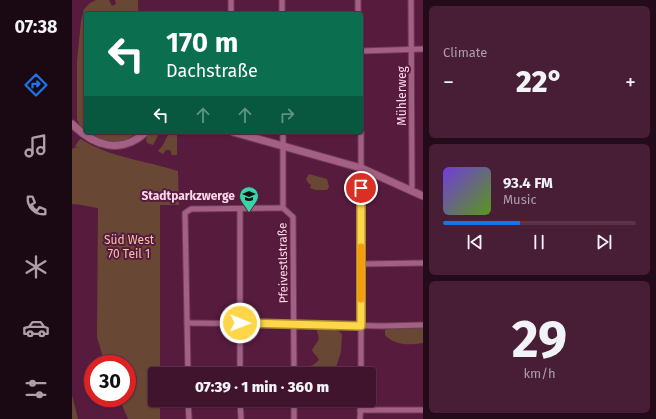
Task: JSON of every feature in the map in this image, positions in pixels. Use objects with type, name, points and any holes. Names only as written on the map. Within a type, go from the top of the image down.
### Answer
[{"type":"street","points":[[231,0],[231,12]]},
{"type":"street","points":[[282,0],[282,12]]},
{"type":"street","points":[[358,0],[358,12]]},
{"type":"street","name":"Mühlerweg","points":[[410,191],[412,186],[411,0]]},
{"type":"street","points":[[363,50],[423,49]]},
{"type":"street","points":[[72,124],[77,130],[94,141],[110,146],[132,142],[143,134]]},
{"type":"street","points":[[240,134],[362,168],[423,196]]},
{"type":"street","name":"Pfeivestlstraße","points":[[283,134],[283,208],[293,217],[294,367]]},
{"type":"street","points":[[361,134],[361,367]]},
{"type":"street","points":[[188,367],[185,213],[191,209],[283,208]]},
{"type":"street","points":[[240,209],[240,367]]},
{"type":"street","points":[[361,264],[423,263]]},
{"type":"street","points":[[187,323],[361,326],[423,325]]},
{"type":"street","points":[[188,407],[189,419]]},
{"type":"street","points":[[240,407],[241,419]]},
{"type":"street","points":[[294,407],[294,419]]},
{"type":"street","points":[[360,419],[360,410],[423,410]]},
{"type":"green space","points":[[96,0],[109,0],[112,6],[116,4],[115,0],[138,0],[138,12],[84,12],[84,129],[77,120],[77,61],[81,21],[84,9]]},
{"type":"green space","points":[[90,134],[135,134],[120,141],[105,142],[96,139]]},
{"type":"green space","points":[[148,134],[159,134],[153,145],[147,143],[146,140]]},
{"type":"green space","points":[[168,134],[177,134],[177,155],[172,155],[170,150],[166,150],[163,154],[158,151]]},
{"type":"green space","name":"Süd West 70 Teil 1","points":[[81,139],[115,154],[178,171],[179,205],[160,205],[160,367],[148,367],[148,407],[160,407],[160,419],[128,419],[123,407],[136,407],[136,355],[102,355],[97,337],[98,208],[72,204],[72,149],[76,147],[81,149],[75,146]]},
{"type":"green space","points":[[309,174],[327,179],[329,187],[327,190],[316,190],[310,188],[311,185],[306,179]]},
{"type":"green space","points":[[318,326],[324,326],[337,330],[342,334],[341,352],[336,367],[307,367],[313,365],[319,360],[312,350],[318,340],[316,328]]},
{"type":"green space","points":[[423,328],[423,343],[398,343],[389,339],[385,335],[385,330],[387,329]]},
{"type":"green space","points":[[72,395],[78,419],[72,419]]},
{"type":"slow traffic","points":[[361,247],[361,299]]},
{"type":"place","name":"Stadtparkzwerge","points":[[249,213]]},
{"type":"route","points":[[240,323],[361,326],[361,188]]}]
